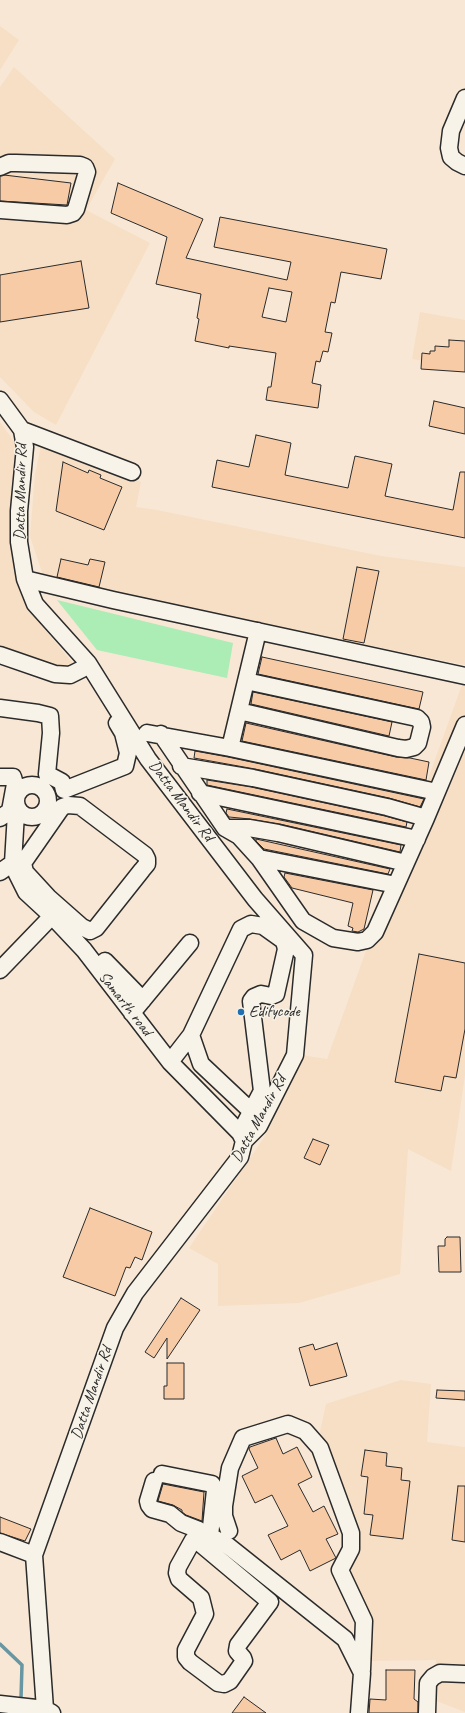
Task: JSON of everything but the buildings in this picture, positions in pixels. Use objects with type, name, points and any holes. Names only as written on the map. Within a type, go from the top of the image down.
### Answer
[{"type":"street","points":[[465,98],[452,131],[449,148],[451,157],[465,166]]},
{"type":"street","points":[[0,167],[16,163],[80,165],[84,167],[87,172],[76,209],[73,213],[67,215],[0,210]]},
{"type":"street","points":[[0,400],[22,430],[132,472]]},
{"type":"street","name":"Datta Mandir Rd","points":[[22,430],[25,447],[19,511],[19,542],[25,579],[34,604],[87,669],[148,759],[255,899],[304,955],[295,1055],[259,1126],[242,1137],[240,1157],[135,1293],[115,1328],[34,1555],[48,1711]]},
{"type":"street","points":[[25,579],[113,600],[465,676]]},
{"type":"street","points":[[230,748],[258,631]]},
{"type":"street","points":[[0,655],[55,674],[70,675],[87,669],[123,733],[128,753],[125,766],[64,790],[62,782],[47,774],[51,733],[50,716],[0,708]]},
{"type":"street","points":[[239,711],[402,748],[414,747],[418,743],[422,728],[421,722],[417,718],[246,681]]},
{"type":"street","points":[[437,792],[230,748],[154,734],[181,766],[224,828],[239,836],[258,858],[303,922],[333,938],[358,942],[367,940],[375,932],[426,818],[437,792],[465,725]]},
{"type":"street","points":[[181,766],[253,778],[387,807],[426,818]]},
{"type":"street","points":[[15,784],[26,775],[35,773]]},
{"type":"street","points":[[0,777],[13,777],[15,784],[11,813],[13,863],[0,872]]},
{"type":"street","points":[[45,791],[59,780]]},
{"type":"street","points":[[36,785],[48,795],[48,806],[42,814],[37,817],[11,813],[21,789],[26,786],[36,785]]},
{"type":"street","points":[[200,793],[416,839]]},
{"type":"street","points":[[68,805],[80,806],[145,855],[147,864],[96,928],[90,931],[47,907],[25,872],[23,863],[62,807],[68,805]]},
{"type":"street","points":[[224,828],[249,828],[278,832],[406,863]]},
{"type":"street","points":[[258,858],[396,885]]},
{"type":"street","name":"Samarth road","points":[[13,863],[26,892],[47,907],[99,959],[132,1013],[170,1062],[242,1137]]},
{"type":"street","points":[[0,970],[47,907]]},
{"type":"street","points":[[170,1062],[191,1035],[241,929],[251,924],[263,926],[284,941],[286,949],[276,994],[271,996],[261,994],[254,997],[251,1001],[262,1091],[251,1111],[242,1137]]},
{"type":"street","points":[[132,1013],[190,943]]},
{"type":"street","points":[[99,959],[143,1000]]},
{"type":"street","points":[[191,1035],[201,1064],[251,1111]]},
{"type":"street","points":[[229,1531],[224,1516],[224,1506],[230,1468],[243,1438],[288,1424],[305,1430],[320,1448],[351,1533],[351,1548],[340,1570],[364,1621],[359,1713]]},
{"type":"street","points":[[270,1602],[202,1545],[205,1537],[215,1490],[212,1484],[158,1478],[148,1501],[152,1509],[170,1514],[181,1523],[199,1530],[205,1537],[227,1546],[345,1639],[362,1673]]},
{"type":"street","points":[[205,1537],[194,1540],[178,1567],[177,1573],[178,1579],[200,1598],[205,1614],[186,1650],[186,1657],[190,1662],[218,1683],[224,1684],[230,1681],[244,1661],[237,1651],[238,1645],[280,1588]]},
{"type":"street","points":[[0,1542],[34,1555]]},
{"type":"street","points":[[427,1713],[428,1683],[433,1677],[440,1673],[465,1674]]},
{"type":"street","points":[[0,1704],[48,1711]]},
{"type":"shaded area","points":[[0,26],[19,40],[0,70]]},
{"type":"shaded area","points":[[14,67],[115,159],[86,210],[150,243],[56,425],[34,412],[0,377],[0,87]]},
{"type":"shaded area","points":[[420,312],[465,320],[465,368],[412,359]]},
{"type":"shaded area","points":[[0,422],[15,443],[12,549],[26,607],[76,667],[65,673],[0,649]]},
{"type":"shaded area","points":[[41,445],[141,482],[136,507],[381,556],[465,567],[465,665],[44,578],[30,536],[35,474]]},
{"type":"shaded area","points":[[463,682],[465,682],[465,1075],[451,1171],[408,1149],[400,1274],[299,1303],[218,1306],[218,1264],[189,1248],[265,1136],[301,1055],[327,1059]]},
{"type":"shaded area","points":[[401,1380],[431,1384],[427,1442],[465,1447],[465,1712],[434,1700],[436,1660],[368,1661],[342,1524],[315,1454],[326,1404]]},
{"type":"green space","points":[[57,600],[233,643],[227,678],[97,650]]},
{"type":"waterway","points":[[0,1644],[22,1665],[21,1698]]},
{"type":"place","name":"Edifycode","points":[[241,1012]]}]
